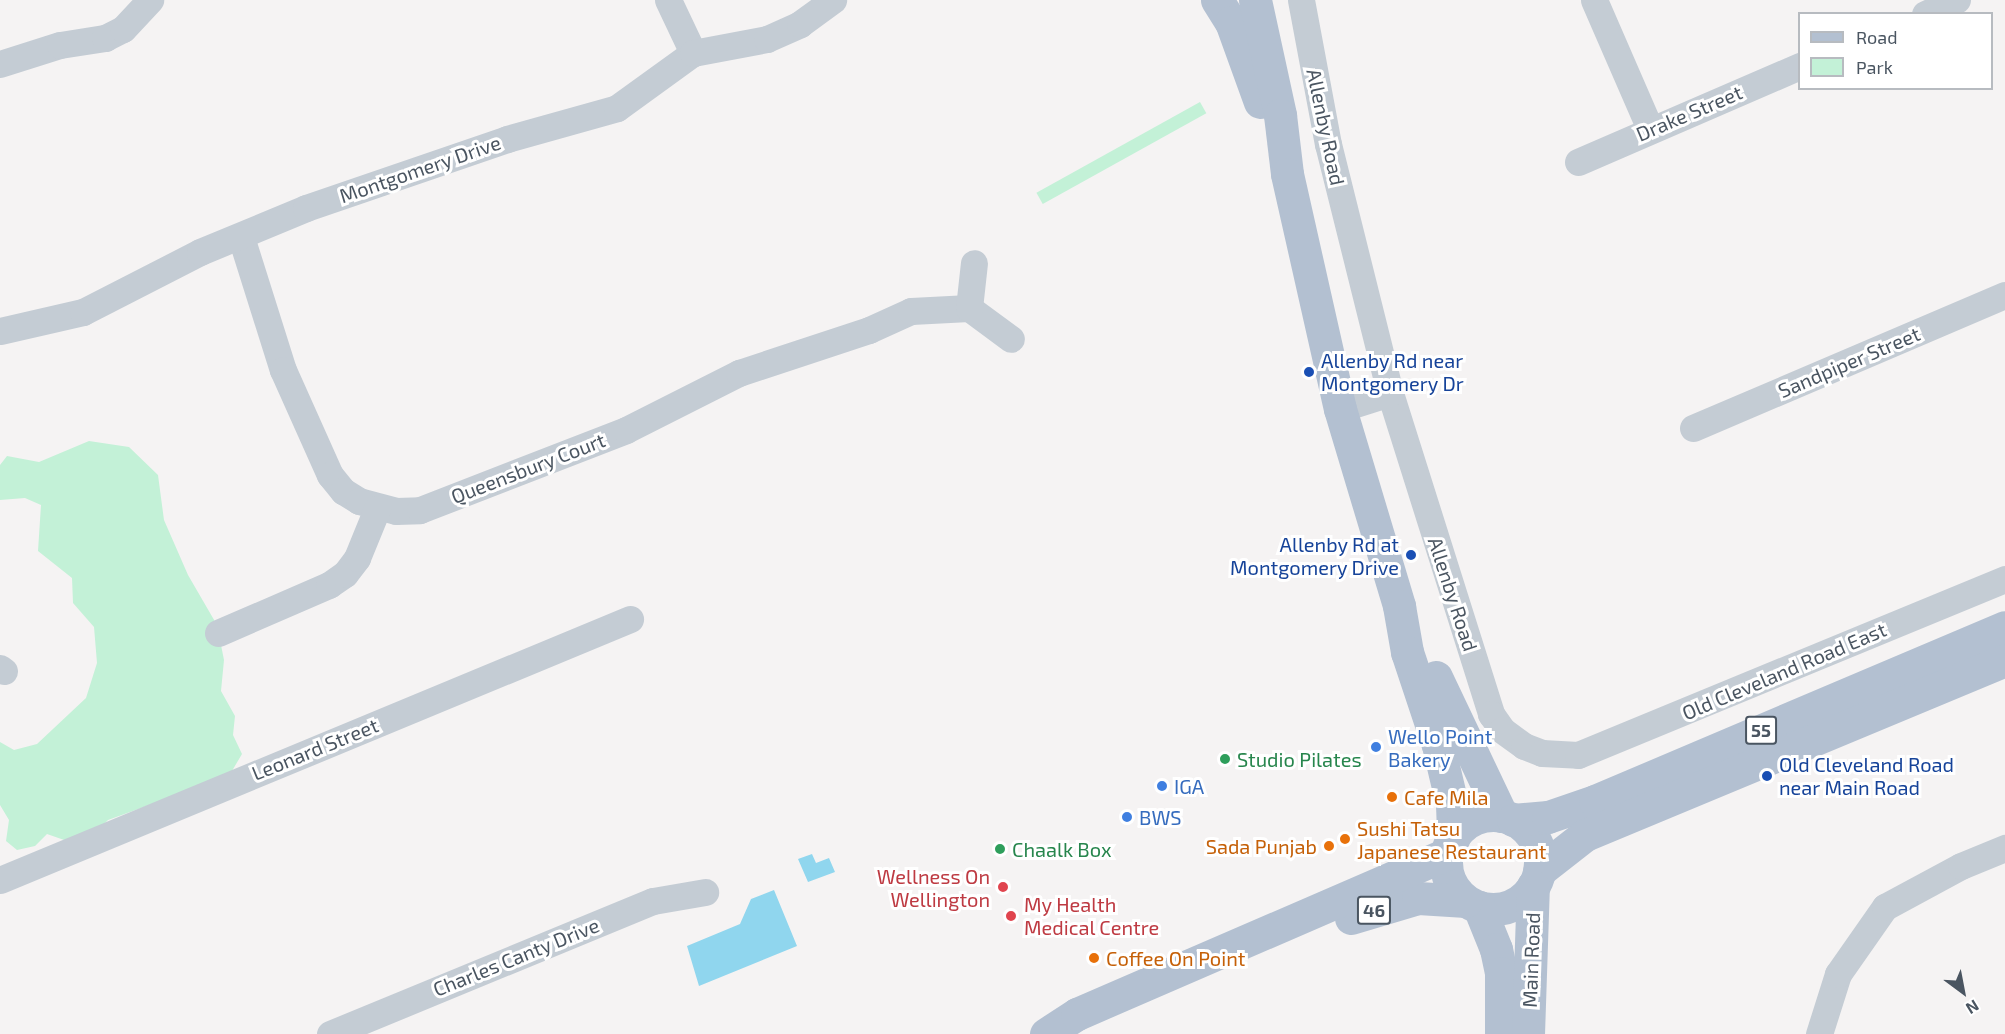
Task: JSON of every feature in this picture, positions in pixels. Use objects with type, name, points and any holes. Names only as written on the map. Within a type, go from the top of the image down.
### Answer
[{"type":"main road","points":[[1217,0],[1231,22],[1287,174]]},
{"type":"main road","points":[[1256,0],[1280,115],[1287,174],[1340,409],[1399,606],[1407,652],[1438,746],[1452,804],[1449,880],[1472,904]]},
{"type":"main road","points":[[1399,606],[1422,646],[1508,818],[1535,841],[1536,878]]},
{"type":"main road","name":"55","points":[[1508,818],[1548,817],[1595,801],[2005,627]]},
{"type":"main road","name":"55","points":[[1536,878],[1585,835],[2005,660]]},
{"type":"main road","name":"46","points":[[1046,1034],[1087,1009],[1450,846],[1474,820],[1508,818]]},
{"type":"main road","name":"46","points":[[1056,1034],[1081,1027],[1366,912],[1418,898],[1510,906],[1536,878]]},
{"type":"main road","name":"Main Road","points":[[1528,1034],[1536,878]]},
{"type":"main road","name":"Main Road","points":[[1472,904],[1496,949],[1501,973],[1501,1034]]},
{"type":"street","points":[[0,64],[60,45],[105,38],[123,29],[150,0]]},
{"type":"street","points":[[668,0],[693,53]]},
{"type":"street","name":"Montgomery Drive","points":[[0,331],[83,312],[200,252],[241,237],[306,208],[507,139],[617,108],[693,53],[767,39],[800,24],[833,0]]},
{"type":"street","name":"Allenby Road","points":[[1301,0],[1328,144],[1390,393],[1491,714],[1502,730],[1524,746],[1560,756]]},
{"type":"street","points":[[1594,0],[1650,129]]},
{"type":"street","points":[[1930,12],[1957,0]]},
{"type":"street","name":"Drake Street","points":[[1578,162],[1798,67]]},
{"type":"street","name":"Queensbury Court","points":[[241,237],[283,370],[330,475],[343,491],[377,508],[420,510],[626,430],[739,373],[869,330],[911,311],[969,308]]},
{"type":"street","points":[[974,263],[969,308],[1011,339]]},
{"type":"street","name":"Sandpiper Street","points":[[1693,428],[2005,296]]},
{"type":"street","points":[[1340,409],[1390,393]]},
{"type":"street","points":[[218,633],[329,585],[345,574],[357,558],[377,508]]},
{"type":"street","name":"Old Cleveland Road East","points":[[1560,756],[1578,755],[1631,735],[2005,579]]},
{"type":"street","name":"Leonard Street","points":[[0,880],[630,619]]},
{"type":"street","points":[[1819,1034],[1838,974],[1885,907],[1961,866],[2005,848]]},
{"type":"street","name":"Charles Canty Drive","points":[[330,1034],[653,901],[705,892]]},
{"type":"green space","points":[[1200,102],[1206,113],[1043,204],[1036,193]]},
{"type":"green space","points":[[89,441],[129,447],[158,475],[164,520],[188,575],[217,625],[224,660],[221,691],[235,716],[233,735],[242,754],[229,776],[108,820],[95,833],[67,841],[47,834],[35,846],[17,850],[6,841],[9,820],[0,805],[0,742],[14,750],[37,744],[86,698],[97,663],[94,627],[73,603],[72,578],[38,551],[41,505],[25,498],[0,500],[0,465],[7,456],[39,462]]},
{"type":"water","points":[[812,854],[816,863],[829,858],[835,872],[808,882],[798,859]]},
{"type":"water","points":[[774,890],[797,946],[699,986],[687,946],[740,924],[751,899]]},
{"type":"place","name":"Allenby Rd near Montgomery Dr","points":[[1309,372]]},
{"type":"place","name":"Allenby Rd at Montgomery Drive","points":[[1411,555]]},
{"type":"place","name":"Wello Point Bakery","points":[[1376,747]]},
{"type":"place","name":"Studio Pilates","points":[[1225,759]]},
{"type":"place","name":"Old Cleveland Road near Main Road","points":[[1767,776]]},
{"type":"place","name":"IGA","points":[[1162,786]]},
{"type":"place","name":"Cafe Mila","points":[[1392,797]]},
{"type":"place","name":"BWS","points":[[1127,817]]},
{"type":"place","name":"Sushi Tatsu Japanese Restaurant","points":[[1345,839]]},
{"type":"place","name":"Sada Punjab","points":[[1329,846]]},
{"type":"place","name":"Chaalk Box","points":[[1000,849]]},
{"type":"place","name":"Wellness On Wellington","points":[[1003,887]]},
{"type":"place","name":"My Health Medical Centre","points":[[1011,916]]},
{"type":"place","name":"Coffee On Point","points":[[1094,958]]}]
